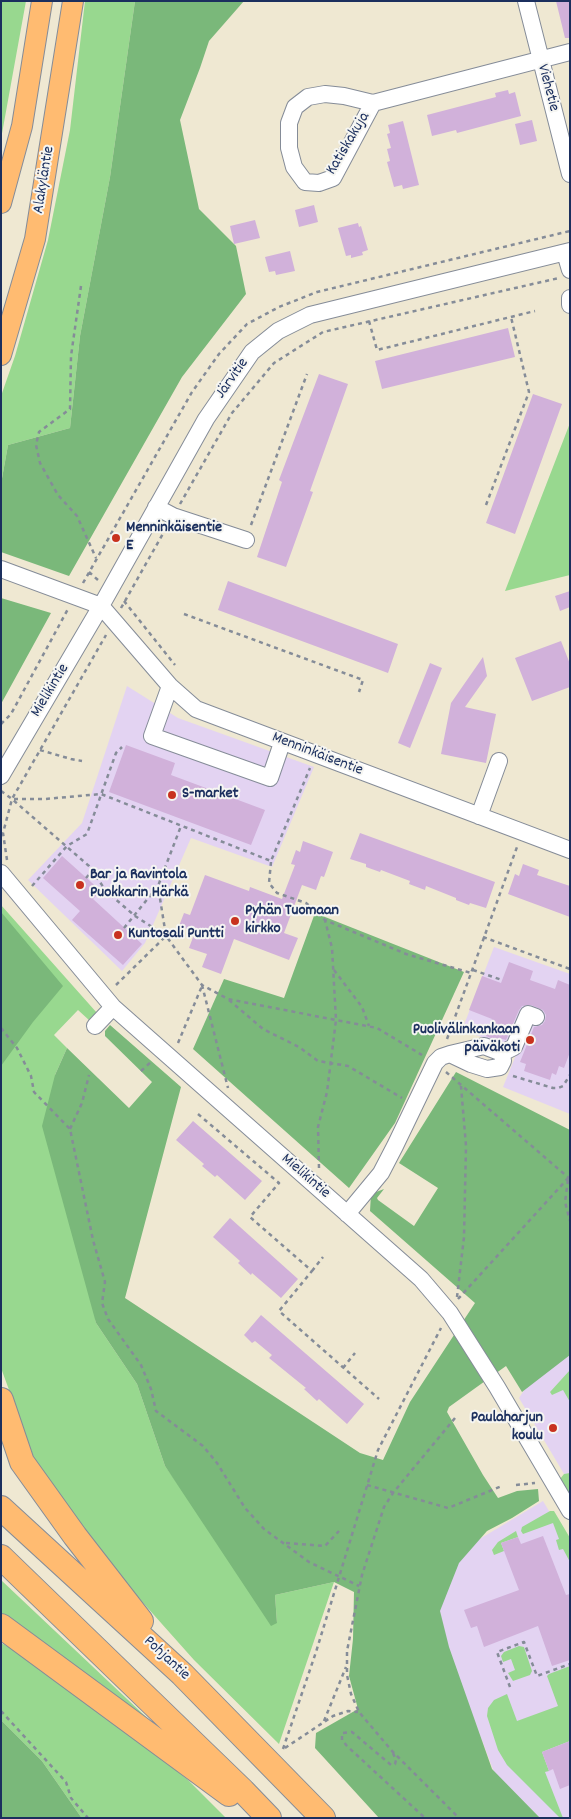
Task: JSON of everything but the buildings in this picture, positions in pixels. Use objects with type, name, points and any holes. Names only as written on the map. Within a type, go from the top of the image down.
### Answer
[{"type":"highway","points":[[1,1400],[22,1462],[75,1536],[182,1674]]},
{"type":"highway","name":"Pohjantie","points":[[1,1508],[182,1674],[323,1818]]},
{"type":"highway","points":[[1,1557],[269,1818]]},
{"type":"highway","points":[[1,1626],[260,1818]]},
{"type":"main road","name":"Alakyläntie","points":[[1,203],[22,126],[42,1]]},
{"type":"main road","name":"Alakyläntie","points":[[1,355],[35,239],[73,1]]},
{"type":"street","name":"Viehetie","points":[[526,1],[570,174]]},
{"type":"street","name":"Katiskakuja","points":[[373,102],[333,178],[319,182],[305,182],[294,167],[289,148],[289,123],[295,107],[308,97],[326,94],[373,102],[570,52]]},
{"type":"street","points":[[566,274],[567,252]]},
{"type":"street","name":"Järvitie","points":[[101,606],[206,418],[252,352],[278,331],[310,315],[567,252]]},
{"type":"street","points":[[570,298],[570,305]]},
{"type":"street","points":[[156,507],[173,516],[246,540]]},
{"type":"street","points":[[1,569],[101,606]]},
{"type":"street","name":"Menninkäisentie","points":[[101,606],[170,686],[196,709],[570,850]]},
{"type":"street","name":"Mielikintie","points":[[1,776],[101,606]]},
{"type":"street","points":[[170,686],[152,736],[270,778],[282,743]]},
{"type":"street","points":[[479,816],[500,761]]},
{"type":"street","name":"Mielikintie","points":[[5,868],[113,1008],[453,1307],[497,1387],[570,1511]]},
{"type":"street","points":[[95,1026],[113,1008]]},
{"type":"street","points":[[347,1214],[385,1177],[442,1058],[487,1069],[501,1060],[514,1047],[528,1014],[536,1017]]},
{"type":"path","points":[[1,724],[11,714],[75,596],[192,392],[219,354],[247,324],[279,307],[317,292],[570,230]]},
{"type":"path","points":[[5,868],[2,833],[12,798],[232,412],[274,363],[323,332],[528,286],[566,274]]},
{"type":"path","points":[[81,286],[71,356],[70,409],[39,432],[36,445],[40,464],[58,495],[77,516],[96,559]]},
{"type":"path","points":[[369,322],[377,350],[535,311]]},
{"type":"path","points":[[486,505],[529,392],[511,317]]},
{"type":"path","points":[[246,540],[306,374]]},
{"type":"path","points":[[124,602],[175,665]]},
{"type":"path","points":[[184,614],[363,680],[359,692]]},
{"type":"path","points":[[29,889],[67,846],[87,834],[116,753],[122,747]]},
{"type":"path","points":[[40,750],[82,761]]},
{"type":"path","points":[[315,755],[272,861],[269,883],[277,893],[306,903],[325,920],[406,954],[502,980]]},
{"type":"path","points":[[1,791],[12,798],[89,866],[106,891],[135,916],[166,936],[202,985],[229,1094],[222,1088]]},
{"type":"path","points":[[12,798],[45,799],[101,794],[272,861]]},
{"type":"path","points":[[124,928],[158,886],[182,826]]},
{"type":"path","points":[[442,1058],[483,937],[523,832]]},
{"type":"path","points":[[86,878],[92,871]]},
{"type":"path","points":[[158,886],[166,936]]},
{"type":"path","points":[[312,1166],[319,1172],[318,1127],[328,1092],[336,1020],[332,948],[325,920]]},
{"type":"path","points":[[111,989],[166,936]]},
{"type":"path","points":[[483,937],[570,969]]},
{"type":"path","points":[[333,968],[362,1008],[369,1026]]},
{"type":"path","points":[[202,985],[228,999],[263,1029],[299,1047],[318,1061],[348,1066],[402,1098],[408,1093]]},
{"type":"path","points":[[176,1048],[202,985]]},
{"type":"path","points":[[228,999],[377,1028],[442,1058],[460,1084],[569,1178]]},
{"type":"path","points":[[1,1028],[17,1048],[31,1076],[34,1092],[70,1129],[93,1240],[105,1282],[102,1303],[108,1319],[141,1365],[151,1389],[156,1411],[203,1446],[217,1463],[245,1508],[264,1529],[309,1562],[359,1586]]},
{"type":"path","points":[[141,1071],[153,1060]]},
{"type":"path","points":[[501,1060],[508,1074],[552,1088],[568,1084],[570,1075]]},
{"type":"path","points":[[70,1129],[82,1103],[89,1075]]},
{"type":"path","points":[[453,1307],[464,1237],[466,1146],[460,1084]]},
{"type":"path","points":[[198,1114],[278,1183],[250,1217],[312,1271]]},
{"type":"path","points":[[221,1134],[224,1130]]},
{"type":"path","points":[[256,1164],[259,1160]]},
{"type":"path","points":[[569,1178],[565,1202],[570,1221]]},
{"type":"path","points":[[359,1712],[348,1711],[333,1716],[283,1749],[340,1576],[378,1450],[453,1307],[569,1178]]},
{"type":"path","points":[[323,1257],[279,1311],[379,1400]]},
{"type":"path","points":[[450,1294],[453,1307]]},
{"type":"path","points":[[343,1368],[355,1353]]},
{"type":"path","points":[[455,1418],[393,1493],[384,1507],[359,1586],[347,1651],[347,1675],[351,1694],[359,1712],[392,1751],[459,1818]]},
{"type":"path","points":[[516,1485],[542,1482]]},
{"type":"path","points":[[367,1485],[448,1508],[502,1486]]},
{"type":"path","points":[[284,1543],[325,1546],[339,1531]]},
{"type":"path","points":[[510,1687],[497,1652],[524,1642],[537,1676],[570,1664]]},
{"type":"path","points":[[324,1722],[347,1665]]},
{"type":"path","points":[[1,1711],[66,1782],[71,1798],[88,1818]]},
{"type":"path","points":[[392,1751],[396,1760],[395,1764],[391,1765],[352,1732],[342,1733],[342,1740],[347,1746],[425,1818]]},
{"type":"shaded area","points":[[127,686],[178,718],[314,767],[272,867],[191,838],[145,943],[122,971],[28,880],[82,823]]},
{"type":"shaded area","name":"Puolivälinkankaan päiväkoti","points":[[494,947],[570,974],[570,1114],[503,1087],[518,1050],[462,1030]]},
{"type":"shaded area","name":"Paulaharjun koulu","points":[[570,1320],[570,1484],[519,1398]]},
{"type":"shaded area","points":[[543,1501],[570,1546],[570,1818],[540,1818],[494,1772],[433,1612],[453,1555]]},
{"type":"green space","points":[[1,1],[26,1],[1,139]]},
{"type":"green space","points":[[85,1],[135,1],[110,177],[80,336],[70,428],[8,445],[1,484],[1,396],[15,356],[48,240],[70,130]]},
{"type":"green space","points":[[135,1],[244,1],[209,41],[180,120],[199,209],[236,246],[246,294],[182,377],[69,576],[1,552],[1,484],[8,445],[70,428],[80,336],[110,177]]},
{"type":"green space","points":[[570,423],[570,575],[505,591]]},
{"type":"green space","points":[[1,598],[51,613],[1,704]]},
{"type":"green space","points":[[1,905],[97,1013],[90,1021],[78,1010],[54,1035],[67,1048],[55,1075],[96,1323],[137,1384],[165,1466],[277,1623],[275,1595],[334,1582],[279,1744],[194,1660],[81,1533],[34,1458],[1,1368]]},
{"type":"green space","points":[[1,912],[63,986],[33,1022],[1,1066]]},
{"type":"green space","points":[[315,913],[464,972],[395,1123],[349,1188],[193,1049],[224,979],[284,998]]},
{"type":"green space","points":[[110,1025],[181,1087],[125,1298],[360,1453],[383,1460],[410,1402],[475,1303],[370,1211],[371,1194],[384,1189],[377,1198],[378,1200],[414,1226],[438,1188],[399,1163],[456,1072],[570,1130],[570,1355],[522,1392],[506,1366],[449,1407],[447,1412],[498,1498],[517,1491],[538,1489],[539,1501],[487,1531],[459,1563],[440,1611],[449,1647],[492,1769],[540,1818],[379,1818],[315,1748],[316,1733],[358,1709],[349,1676],[353,1639],[354,1592],[334,1582],[275,1595],[277,1623],[271,1626],[165,1466],[137,1384],[96,1323],[42,1126],[55,1075],[67,1048],[129,1108],[152,1082],[105,1036],[105,1031]]},
{"type":"green space","points":[[570,1370],[570,1402],[563,1390],[552,1395],[550,1392]]},
{"type":"green space","points":[[570,1473],[570,1496],[560,1479],[564,1474]]},
{"type":"green space","points":[[550,1511],[554,1511],[570,1538],[570,1562],[563,1549],[559,1550],[556,1540],[559,1539],[553,1523],[523,1534],[521,1531],[522,1527]]},
{"type":"green space","points":[[516,1531],[518,1537],[501,1543],[504,1551],[494,1555],[492,1550],[498,1542]]},
{"type":"green space","points":[[1,1580],[198,1766],[198,1767],[1,1614]]},
{"type":"green space","points":[[1,1643],[40,1664],[140,1741],[188,1780],[226,1818],[79,1818],[81,1817],[42,1761],[1,1720]]},
{"type":"green space","points":[[519,1646],[524,1647],[532,1671],[530,1675],[513,1681],[508,1673],[515,1670],[511,1659],[503,1662],[501,1656],[504,1652]]},
{"type":"green space","points":[[570,1666],[570,1741],[542,1752],[549,1771],[545,1772],[563,1818],[560,1818],[507,1765],[498,1750],[487,1716],[488,1708],[494,1700],[507,1694],[517,1721],[558,1706],[547,1676]]},
{"type":"green space","points":[[1,1720],[42,1761],[81,1817],[1,1818]]},
{"type":"place","name":"Menninkäisentie E","points":[[116,538]]},
{"type":"place","name":"S-market","points":[[172,795]]},
{"type":"place","name":"Bar ja Ravintola Puokkarin Härkä","points":[[80,885]]},
{"type":"place","name":"Pyhän Tuomaan kirkko","points":[[235,921]]},
{"type":"place","name":"Kuntosali Puntti","points":[[118,935]]},
{"type":"place","name":"Puolivälinkankaan päiväkoti","points":[[530,1040]]},
{"type":"place","name":"Paulaharjun koulu","points":[[553,1428]]}]
